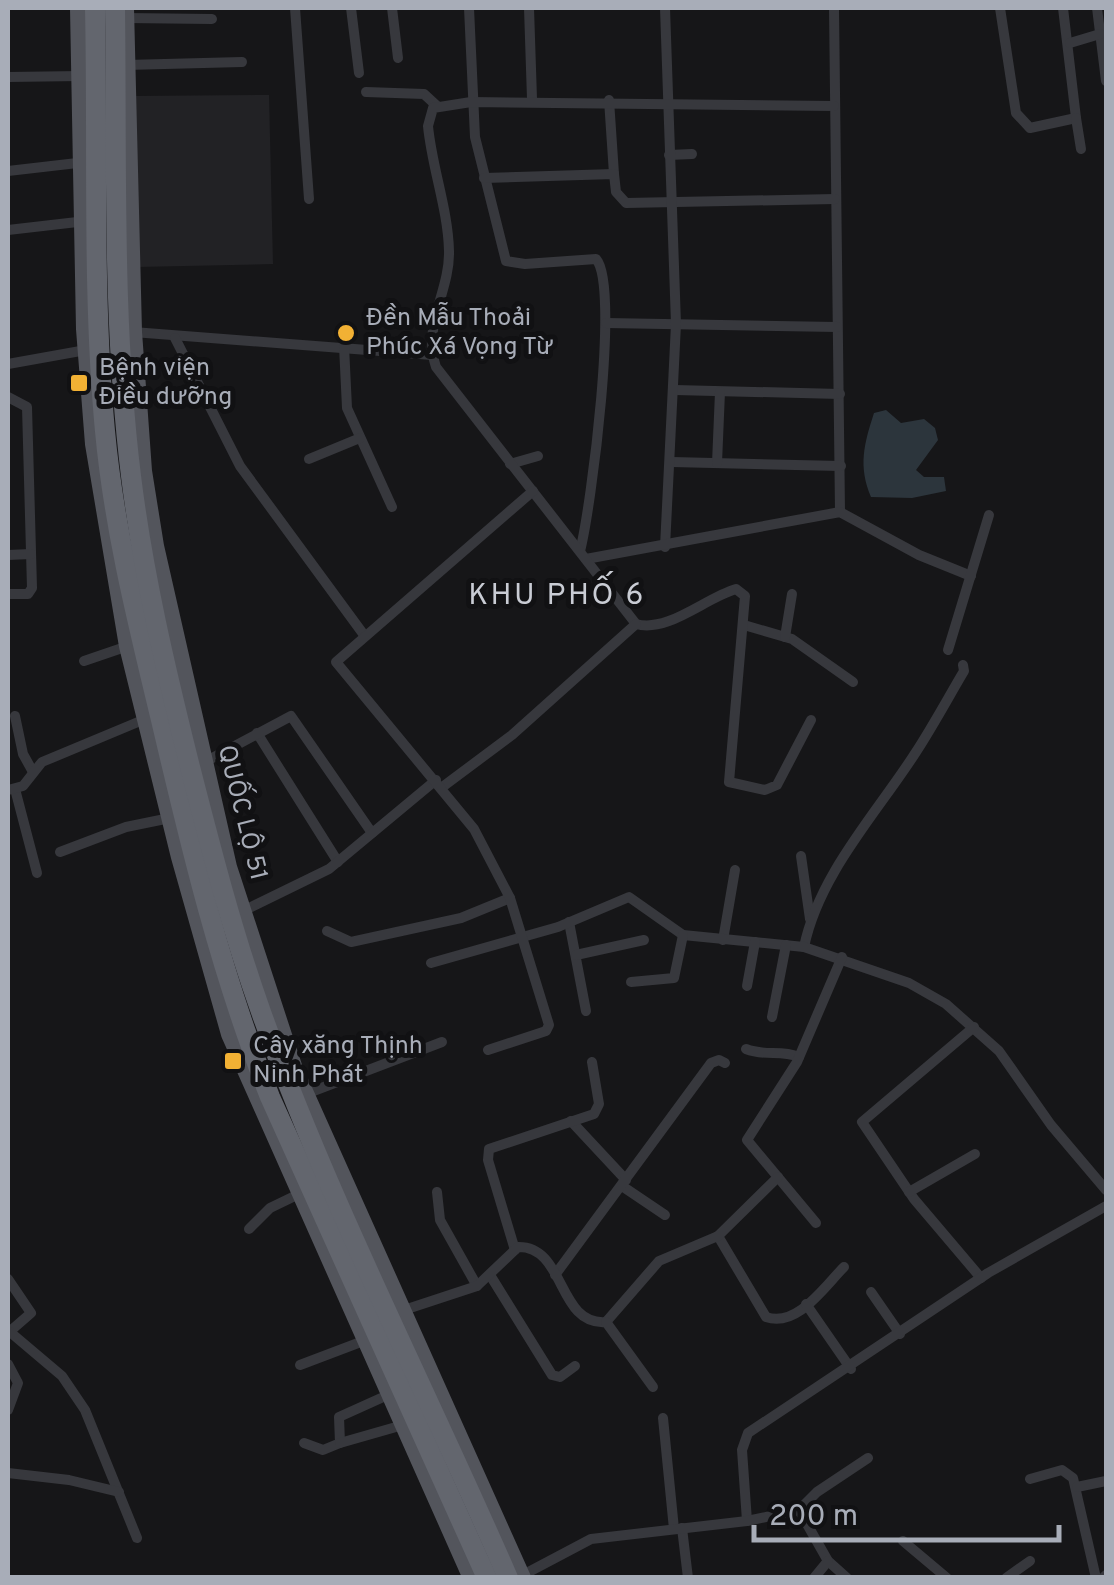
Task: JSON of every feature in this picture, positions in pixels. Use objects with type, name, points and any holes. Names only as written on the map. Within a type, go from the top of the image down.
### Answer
[{"type":"highway","name":"QUỐC LỘ 51","points":[[95,8],[88,75],[91,220],[105,335]]},
{"type":"highway","name":"QUỐC LỘ 51","points":[[122,11],[105,335],[105,428],[117,524],[168,714],[234,915],[300,1097],[491,1524],[508,1578]]},
{"type":"highway","name":"QUỐC LỘ 51","points":[[168,714],[186,856],[242,1027],[451,1517],[487,1578]]},
{"type":"main road","name":"QUỐC LỘ 51","points":[[79,8],[88,75]]},
{"type":"main road","name":"QUỐC LỘ 51","points":[[122,11],[126,65],[105,335],[100,496],[128,646],[168,714],[203,763],[234,915]]},
{"type":"main road","name":"QUỐC LỘ 51","points":[[105,335],[150,519],[168,714],[170,818],[186,856],[230,1034],[299,1194],[372,1338],[390,1394],[451,1517],[472,1578]]},
{"type":"main road","name":"QUỐC LỘ 51","points":[[491,1524],[522,1577]]},
{"type":"street","points":[[294,8],[310,199]]},
{"type":"street","points":[[351,8],[359,73]]},
{"type":"street","points":[[392,8],[398,58]]},
{"type":"street","points":[[469,8],[472,102],[484,178],[506,261],[525,264],[596,259],[605,275],[606,323],[583,555]]},
{"type":"street","points":[[529,8],[532,99]]},
{"type":"street","points":[[665,8],[676,324],[665,546]]},
{"type":"street","points":[[834,8],[840,512]]},
{"type":"street","points":[[1000,8],[1021,122],[1030,128],[1076,118]]},
{"type":"street","points":[[1062,8],[1070,43],[1081,149]]},
{"type":"street","points":[[1096,8],[1106,82]]},
{"type":"street","points":[[122,11],[212,18]]},
{"type":"street","points":[[1070,43],[1100,34]]},
{"type":"street","points":[[126,65],[242,62]]},
{"type":"street","points":[[8,77],[88,75]]},
{"type":"street","points":[[366,92],[424,94],[437,106]]},
{"type":"street","points":[[811,720],[777,785],[765,790],[728,782],[745,596],[736,588],[664,622],[647,628],[636,624],[438,372],[432,355],[434,316],[449,256],[428,114],[437,106],[532,99],[834,106]]},
{"type":"street","points":[[610,100],[616,192],[626,203],[835,199]]},
{"type":"street","points":[[668,155],[692,154]]},
{"type":"street","points":[[8,171],[90,161]]},
{"type":"street","points":[[484,178],[614,174]]},
{"type":"street","points":[[8,230],[91,220]]},
{"type":"street","points":[[606,323],[837,328]]},
{"type":"street","points":[[8,364],[105,335],[344,346],[432,355]]},
{"type":"street","points":[[174,338],[265,504],[364,635]]},
{"type":"street","points":[[344,346],[345,399],[392,507]]},
{"type":"street","points":[[675,390],[840,394]]},
{"type":"street","points":[[718,463],[720,392]]},
{"type":"street","points":[[8,397],[26,407],[32,554],[30,592],[8,594]]},
{"type":"street","points":[[309,459],[360,438]]},
{"type":"street","points":[[510,464],[538,456]]},
{"type":"street","points":[[672,462],[841,466]]},
{"type":"street","points":[[488,1050],[548,1029],[510,898],[474,829],[337,664],[337,659],[532,491]]},
{"type":"street","points":[[583,555],[665,546],[840,512],[919,554],[971,576]]},
{"type":"street","points":[[948,650],[988,516]]},
{"type":"street","points":[[8,555],[32,554]]},
{"type":"street","points":[[785,637],[792,594]]},
{"type":"street","points":[[234,915],[338,862],[438,784],[512,735],[636,624]]},
{"type":"street","points":[[744,625],[785,637],[854,682]]},
{"type":"street","points":[[84,661],[128,646]]},
{"type":"street","points":[[804,947],[811,920],[848,852],[924,739],[964,671],[963,664]]},
{"type":"street","points":[[37,873],[11,789],[42,762],[168,714]]},
{"type":"street","points":[[15,716],[22,754],[32,772]]},
{"type":"street","points":[[203,763],[291,716],[372,834]]},
{"type":"street","points":[[257,733],[338,862]]},
{"type":"street","points":[[60,852],[126,828],[170,818]]},
{"type":"street","points":[[801,856],[811,920]]},
{"type":"street","points":[[723,940],[735,870]]},
{"type":"street","points":[[431,963],[524,938],[629,897],[684,934],[786,944],[842,958],[909,983],[974,1026],[999,1050],[1052,1125],[1106,1190]]},
{"type":"street","points":[[326,931],[352,942],[461,918],[510,898]]},
{"type":"street","points":[[569,922],[586,1011]]},
{"type":"street","points":[[631,982],[674,978],[684,934]]},
{"type":"street","points":[[576,955],[644,940]]},
{"type":"street","points":[[747,986],[755,942]]},
{"type":"street","points":[[772,1017],[786,944]]},
{"type":"street","points":[[816,1223],[747,1140],[776,1102],[842,958]]},
{"type":"street","points":[[974,1026],[862,1122],[909,1192],[980,1278]]},
{"type":"street","points":[[300,1097],[442,1042]]},
{"type":"street","points":[[746,1049],[762,1056],[785,1051],[799,1057]]},
{"type":"street","points":[[555,1275],[711,1063],[719,1060],[726,1064]]},
{"type":"street","points":[[516,1250],[488,1160],[489,1149],[572,1121],[598,1108],[592,1062]]},
{"type":"street","points":[[572,1121],[624,1183],[665,1215]]},
{"type":"street","points":[[909,1192],[974,1154]]},
{"type":"street","points":[[395,1310],[476,1286],[516,1250],[537,1248],[579,1313],[594,1323],[606,1322],[659,1261],[718,1236],[778,1177]]},
{"type":"street","points":[[437,1192],[440,1220],[476,1286]]},
{"type":"street","points":[[249,1230],[270,1208],[299,1194]]},
{"type":"street","points":[[747,1521],[742,1442],[748,1434],[851,1369],[980,1278],[1106,1206]]},
{"type":"street","points":[[718,1236],[766,1318],[784,1320],[844,1267]]},
{"type":"street","points":[[490,1275],[552,1374],[560,1377],[575,1366]]},
{"type":"street","points":[[8,1279],[31,1313],[9,1333],[62,1376],[85,1410],[137,1538]]},
{"type":"street","points":[[871,1292],[900,1334]]},
{"type":"street","points":[[806,1304],[851,1369]]},
{"type":"street","points":[[606,1322],[653,1387]]},
{"type":"street","points":[[300,1364],[372,1338]]},
{"type":"street","points":[[8,1364],[18,1383],[8,1410]]},
{"type":"street","points":[[340,1443],[339,1416],[390,1394]]},
{"type":"street","points":[[663,1418],[688,1578]]},
{"type":"street","points":[[304,1443],[322,1450],[403,1425]]},
{"type":"street","points":[[522,1577],[592,1539],[747,1521],[798,1510],[817,1492],[868,1458]]},
{"type":"street","points":[[1030,1479],[1062,1470],[1076,1488],[1094,1564],[1102,1577]]},
{"type":"street","points":[[8,1473],[68,1480],[119,1492]]},
{"type":"street","points":[[1076,1488],[1106,1481]]},
{"type":"street","points":[[798,1510],[828,1561],[847,1578]]},
{"type":"street","points":[[903,1542],[947,1578]]},
{"type":"street","points":[[1094,1564],[1106,1556]]},
{"type":"street","points":[[814,1578],[828,1561]]},
{"type":"street","points":[[1006,1578],[1030,1561]]},
{"type":"shaded area","points":[[269,95],[273,264],[137,267],[133,96]]},
{"type":"shaded area","points":[[886,410],[901,423],[924,419],[935,428],[938,440],[916,470],[924,477],[944,477],[946,491],[912,498],[871,497],[865,475],[865,445],[874,413]]},
{"type":"place","name":"Đền Mẫu Thoải Phúc Xá Vọng Từ","points":[[346,333]]},
{"type":"place","name":"Bệnh viện Điều dưỡng","points":[[79,383]]},
{"type":"place","name":"Cây xăng Thịnh Ninh Phát","points":[[233,1061]]},
{"type":"district","name":"KHU PHỐ 6","points":[[557,596]]}]
